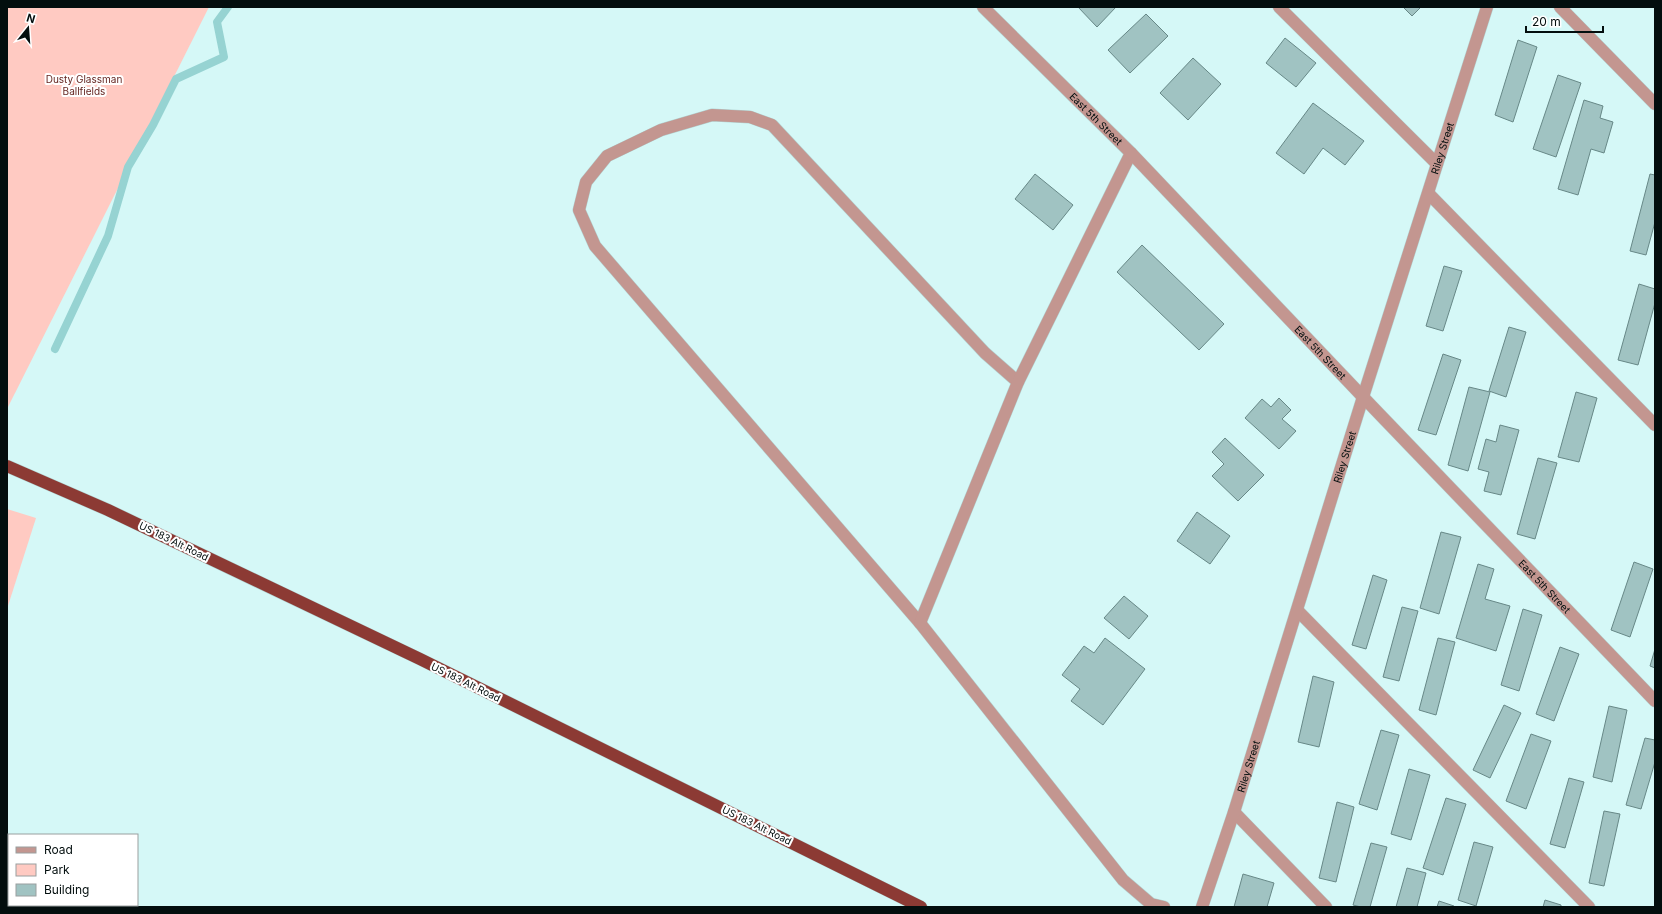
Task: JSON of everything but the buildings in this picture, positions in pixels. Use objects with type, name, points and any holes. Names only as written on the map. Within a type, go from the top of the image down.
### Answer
[{"type":"highway","name":"US 183 Alt Road","points":[[7,466],[108,510],[427,662],[920,907]]},
{"type":"street","name":"East 5th Street","points":[[983,7],[1131,152],[1363,397],[1655,701]]},
{"type":"street","points":[[1280,7],[1438,164]]},
{"type":"street","name":"Riley Street","points":[[1202,907],[1298,611],[1363,397],[1429,194],[1487,7]]},
{"type":"street","points":[[1560,7],[1655,104]]},
{"type":"street","points":[[1018,382],[985,353],[772,125],[750,117],[712,115],[661,130],[607,156],[586,182],[579,210],[595,246],[920,623],[1123,880],[1151,904],[1164,907]]},
{"type":"street","points":[[920,623],[1018,382],[1131,152]]},
{"type":"street","points":[[1429,194],[1655,425]]},
{"type":"street","points":[[1298,611],[1589,907]]},
{"type":"street","points":[[1234,812],[1326,907]]},
{"type":"green space","name":"Dusty Glassman Ballfields","points":[[7,7],[209,7],[7,409]]},
{"type":"green space","points":[[7,509],[36,518],[7,609]]},
{"type":"waterway","points":[[55,349],[108,236],[128,167],[153,125],[176,79],[224,57],[217,22],[228,7]]}]
